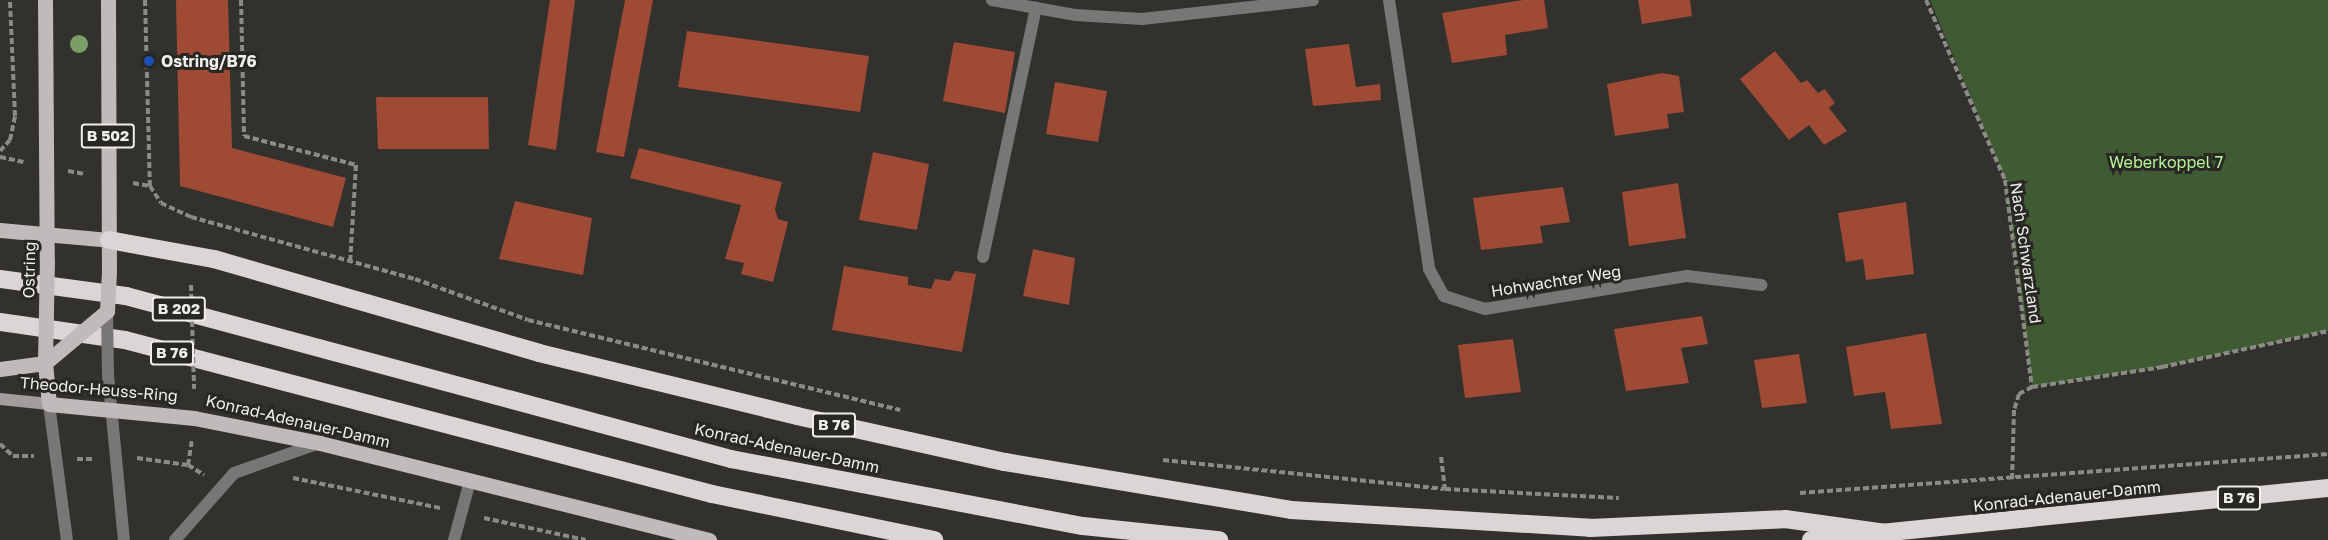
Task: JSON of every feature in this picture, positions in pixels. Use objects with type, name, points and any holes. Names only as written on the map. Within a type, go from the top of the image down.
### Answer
[{"type":"highway","name":"B 76","points":[[109,240],[214,259],[538,353],[796,416],[1005,462],[1268,506],[1423,522],[1590,528],[1785,519],[1893,534]]},
{"type":"highway","name":"Konrad-Adenauer-Damm","points":[[0,279],[126,296],[354,355],[731,459],[1083,526],[1219,540]]},
{"type":"highway","name":"Konrad-Adenauer-Damm","points":[[0,322],[125,340],[712,494],[934,540]]},
{"type":"highway","name":"Konrad-Adenauer-Damm","points":[[1811,540],[1893,534],[2328,488]]},
{"type":"main road","name":"Ostring","points":[[45,0],[48,167],[45,363],[49,404]]},
{"type":"main road","name":"B 502","points":[[107,311],[109,272],[108,0]]},
{"type":"main road","points":[[0,230],[47,233]]},
{"type":"main road","name":"B 76","points":[[47,233],[109,240]]},
{"type":"main road","points":[[0,369],[45,363],[107,311]]},
{"type":"main road","name":"Theodor-Heuss-Ring","points":[[0,399],[194,418]]},
{"type":"main road","name":"Konrad-Adenauer-Damm","points":[[194,418],[320,443],[664,534],[709,540]]},
{"type":"street","points":[[992,0],[1036,8],[1142,20],[1313,0]]},
{"type":"street","name":"Hohwachter Weg","points":[[1389,0],[1429,269],[1444,296],[1485,309],[1687,276],[1761,285]]},
{"type":"street","points":[[983,257],[1036,8]]},
{"type":"street","points":[[107,311],[110,408],[124,540]]},
{"type":"street","name":"Ostring","points":[[49,404],[67,540]]},
{"type":"street","points":[[175,540],[218,485],[234,473],[320,443]]},
{"type":"street","points":[[454,540],[470,481]]},
{"type":"path","points":[[0,151],[10,140],[15,116],[10,0]]},
{"type":"path","points":[[144,0],[150,186],[161,203],[191,217],[350,263],[415,279],[528,320],[906,411]]},
{"type":"path","points":[[241,0],[244,136],[356,165],[350,263]]},
{"type":"path","name":"Nach Schwarzland","points":[[1926,0],[2005,180],[2032,387]]},
{"type":"path","points":[[48,167],[150,186]]},
{"type":"path","points":[[191,285],[194,389]]},
{"type":"path","points":[[2012,480],[2014,410],[2019,394],[2032,387],[2162,367],[2328,331]]},
{"type":"path","points":[[188,465],[193,440]]},
{"type":"path","points":[[0,444],[13,456],[56,458]]},
{"type":"path","points":[[1786,494],[2012,480],[2328,454]]},
{"type":"path","points":[[1441,457],[1445,489]]},
{"type":"path","points":[[139,458],[188,465],[204,475]]},
{"type":"path","points":[[1150,459],[1445,489],[1622,498]]},
{"type":"path","points":[[290,477],[372,489],[461,513],[586,540]]},
{"type":"green space","name":"Weberkoppel 7","points":[[1930,0],[2328,0],[2328,331],[2162,367],[2032,387],[2005,180]]},
{"type":"building","points":[[176,0],[228,0],[232,148],[346,178],[333,227],[180,186]]},
{"type":"building","points":[[550,0],[575,0],[556,150],[528,145]]},
{"type":"building","points":[[625,0],[653,0],[624,157],[596,152]]},
{"type":"building","points":[[1523,0],[1544,0],[1548,28],[1505,35],[1507,55],[1452,63],[1442,13]]},
{"type":"building","points":[[1638,0],[1690,0],[1692,16],[1642,24]]},
{"type":"building","points":[[687,31],[869,56],[860,112],[678,87]]},
{"type":"building","points":[[954,42],[1015,52],[1005,113],[943,101]]},
{"type":"building","points":[[1349,44],[1356,87],[1380,84],[1381,100],[1313,106],[1305,49]]},
{"type":"building","points":[[1775,51],[1801,83],[1807,80],[1818,93],[1825,89],[1835,103],[1829,108],[1847,131],[1824,145],[1809,125],[1789,140],[1740,79]]},
{"type":"building","points":[[1662,73],[1679,76],[1684,112],[1667,114],[1669,128],[1615,136],[1607,84]]},
{"type":"building","points":[[1055,82],[1107,91],[1098,142],[1046,134]]},
{"type":"building","points":[[376,97],[488,97],[489,149],[378,149]]},
{"type":"building","points":[[639,148],[782,182],[775,209],[778,219],[788,222],[773,282],[741,274],[744,263],[725,259],[741,205],[630,178]]},
{"type":"building","points":[[873,152],[929,164],[917,230],[859,220]]},
{"type":"building","points":[[1678,183],[1686,238],[1629,246],[1622,192]]},
{"type":"building","points":[[1563,187],[1570,222],[1540,226],[1543,243],[1481,250],[1473,198]]},
{"type":"building","points":[[515,201],[592,218],[583,275],[499,259]]},
{"type":"building","points":[[1906,202],[1914,274],[1866,280],[1863,259],[1846,262],[1838,213]]},
{"type":"building","points":[[1033,249],[1075,258],[1069,305],[1023,296]]},
{"type":"building","points":[[844,266],[908,277],[908,285],[931,289],[935,279],[950,281],[955,271],[976,274],[962,352],[832,330]]},
{"type":"building","points":[[1702,316],[1708,344],[1681,348],[1689,383],[1626,391],[1614,329]]},
{"type":"building","points":[[1926,333],[1942,424],[1891,429],[1885,392],[1854,396],[1846,347]]},
{"type":"building","points":[[1513,339],[1521,392],[1465,398],[1458,345]]},
{"type":"building","points":[[1799,354],[1807,403],[1762,408],[1754,360]]},
{"type":"place","name":"Ostring/B76","points":[[149,61]]}]
